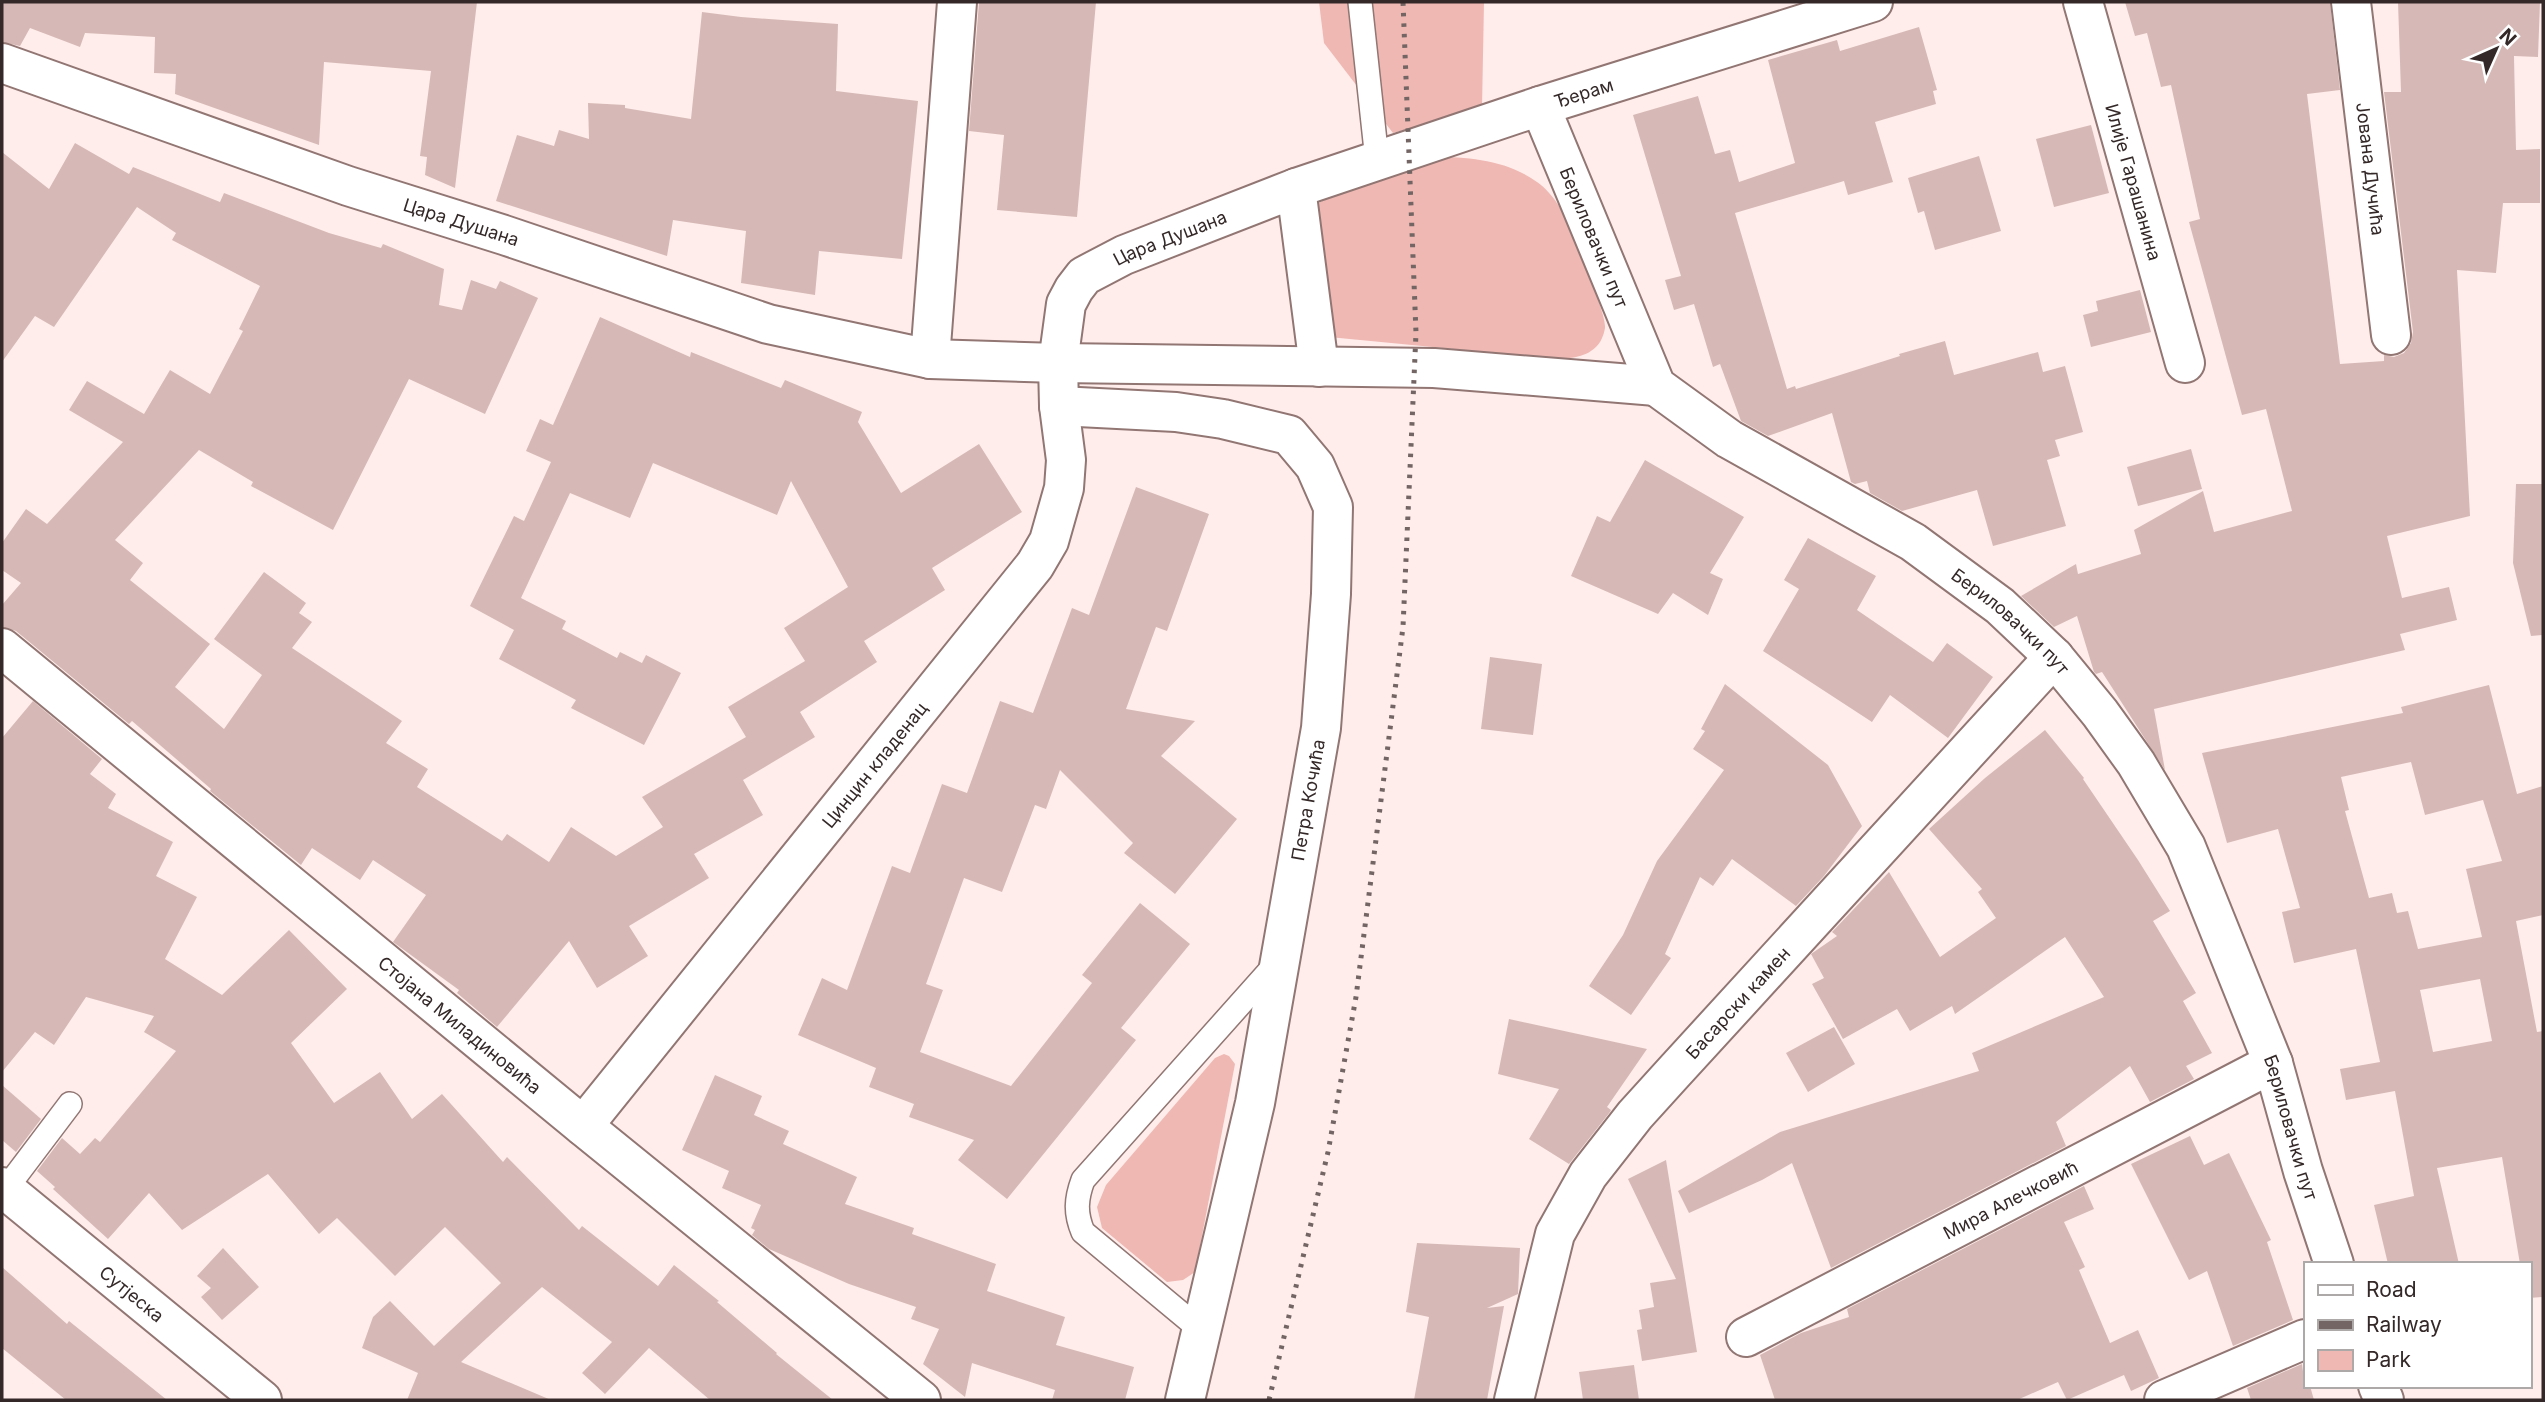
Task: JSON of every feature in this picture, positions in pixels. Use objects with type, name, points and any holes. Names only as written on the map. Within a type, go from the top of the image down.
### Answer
[{"type":"street","points":[[930,359],[957,2]]},
{"type":"street","name":"Ђерам","points":[[1296,188],[1540,106],[1873,2]]},
{"type":"street","name":"Илије Гарашанина","points":[[2082,2],[2185,363]]},
{"type":"street","name":"Јована Дучића","points":[[2351,2],[2391,335]]},
{"type":"street","name":"Цара Душана","points":[[2,63],[348,186],[504,235],[768,324],[930,359],[1058,363],[1066,304],[1084,276],[1124,255],[1296,188]]},
{"type":"street","name":"Бериловачки пут","points":[[1540,106],[1656,386],[1729,439],[1913,542],[2000,606],[2054,657],[2101,713],[2136,763],[2186,847],[2273,1063],[2303,1171],[2333,1262]]},
{"type":"street","points":[[1296,188],[1319,366]]},
{"type":"street","points":[[1058,363],[1434,368],[1656,386]]},
{"type":"street","name":"Цинцин кладенац","points":[[583,1126],[1035,565],[1049,541],[1064,488],[1066,460],[1059,406],[1058,363]]},
{"type":"street","name":"Петра Кочића","points":[[1059,406],[1176,412],[1223,419],[1289,435],[1315,466],[1333,507],[1331,594],[1321,728],[1255,1102],[1185,1400]]},
{"type":"street","name":"Стојана Миладиновића","points":[[2,648],[583,1126],[922,1400]]},
{"type":"street","name":"Басарски камен","points":[[1514,1400],[1555,1234],[1588,1175],[1635,1115],[2054,657]]},
{"type":"street","name":"Мира Алечковић","points":[[1746,1337],[2273,1063]]},
{"type":"street","name":"Сутјеска","points":[[3,1190],[262,1400]]},
{"type":"street","points":[[2164,1400],[2304,1339]]},
{"type":"lane","points":[[1360,2],[1377,160]]},
{"type":"lane","points":[[1202,1331],[1083,1232],[1076,1210],[1077,1195],[1083,1180],[1280,959]]},
{"type":"lane","points":[[3,1190],[70,1104]]},
{"type":"green space","points":[[1319,2],[1484,2],[1482,108],[1393,133],[1324,43]]},
{"type":"green space","points":[[1434,157],[1474,159],[1500,164],[1540,184],[1552,196],[1578,248],[1604,318],[1605,327],[1596,347],[1586,354],[1557,359],[1329,337],[1308,208],[1397,165]]},
{"type":"green space","points":[[1224,1054],[1235,1064],[1195,1272],[1183,1280],[1167,1282],[1102,1228],[1097,1207],[1106,1185],[1215,1058]]},
{"type":"building","points":[[2,2],[477,2],[455,188],[425,175],[427,157],[420,156],[431,71],[324,62],[319,145],[175,94],[176,74],[154,73],[155,37],[85,33],[80,47],[30,28],[20,46],[2,42]]},
{"type":"building","points":[[979,2],[1096,2],[1077,217],[997,210],[1004,135],[969,131]]},
{"type":"building","points":[[2125,2],[2330,2],[2340,90],[2307,94],[2340,364],[2384,361],[2384,355],[2394,357],[2404,353],[2411,343],[2413,332],[2384,92],[2401,92],[2398,2],[2540,2],[2538,57],[2514,56],[2516,150],[2540,149],[2540,203],[2503,203],[2496,273],[2457,270],[2470,516],[2387,536],[2402,598],[2449,587],[2457,620],[2400,634],[2405,650],[2154,709],[2165,770],[2102,672],[2094,672],[2077,616],[2054,627],[2021,596],[2076,564],[2078,574],[2141,554],[2134,530],[2203,491],[2214,532],[2292,511],[2266,409],[2242,415],[2189,222],[2200,219],[2171,85],[2161,87],[2147,33],[2135,36]]},
{"type":"building","points":[[702,12],[838,24],[836,91],[918,101],[902,259],[819,251],[815,295],[741,283],[746,231],[673,220],[667,256],[496,201],[517,135],[554,146],[559,130],[589,139],[588,103],[625,105],[625,108],[691,119]]},
{"type":"building","points":[[1919,27],[1937,90],[1933,91],[1936,104],[1875,122],[1893,182],[1848,195],[1844,181],[1735,213],[1787,389],[1795,386],[1796,389],[1945,341],[1954,375],[2038,352],[2043,372],[2065,366],[2083,432],[2055,440],[2060,456],[2047,460],[2066,526],[1993,546],[1977,490],[1902,511],[1870,493],[1867,481],[1855,484],[1851,482],[1832,413],[1768,436],[1741,421],[1720,364],[1713,367],[1694,304],[1674,310],[1665,280],[1681,276],[1633,115],[1698,96],[1715,154],[1730,150],[1739,182],[1795,163],[1768,60],[1837,40],[1840,51]]},
{"type":"building","points":[[2091,125],[2109,193],[2054,207],[2036,139]]},
{"type":"building","points":[[75,143],[129,174],[133,167],[220,202],[224,193],[329,233],[381,248],[383,244],[444,269],[439,305],[462,310],[471,280],[496,289],[500,281],[538,298],[485,414],[409,379],[333,530],[251,486],[253,482],[199,450],[115,540],[143,563],[130,580],[210,644],[175,687],[224,729],[262,675],[214,639],[264,572],[306,603],[299,613],[312,622],[292,648],[402,721],[386,743],[428,769],[417,787],[502,841],[507,834],[549,862],[571,827],[616,856],[663,827],[642,797],[746,737],[728,707],[805,661],[784,628],[848,587],[791,481],[777,515],[653,463],[630,518],[570,493],[521,598],[566,621],[562,629],[617,658],[620,652],[642,663],[646,655],[681,673],[644,745],[571,708],[576,700],[499,659],[514,630],[470,606],[514,516],[524,521],[551,462],[526,451],[540,419],[553,425],[600,317],[690,357],[691,352],[781,388],[785,380],[862,412],[858,422],[901,493],[979,444],[1022,512],[932,568],[945,590],[864,641],[877,662],[800,712],[815,737],[743,780],[763,815],[694,854],[709,878],[629,926],[648,956],[597,988],[569,941],[497,1027],[457,993],[459,990],[393,942],[426,895],[373,860],[360,880],[312,848],[301,865],[210,791],[211,789],[132,721],[129,724],[16,631],[2,627],[2,605],[21,583],[2,570],[2,543],[26,509],[47,524],[123,442],[69,410],[87,381],[144,414],[170,370],[210,394],[243,331],[239,329],[260,286],[172,240],[176,233],[137,207],[54,327],[35,316],[2,362],[2,152],[49,189]]},
{"type":"building","points":[[1979,156],[2001,231],[1935,250],[1924,211],[1918,213],[1908,178]]},
{"type":"building","points":[[2140,290],[2151,332],[2091,347],[2083,315],[2098,311],[2096,301]]},
{"type":"building","points":[[2191,449],[2202,489],[2138,506],[2127,467]]},
{"type":"building","points":[[1645,460],[1744,517],[1710,573],[1723,579],[1708,615],[1673,593],[1658,614],[1571,576],[1597,516],[1610,522]]},
{"type":"building","points":[[2516,484],[2543,484],[2543,635],[2531,636],[2513,563]]},
{"type":"building","points":[[1136,487],[1209,514],[1167,631],[1156,627],[1126,709],[1195,721],[1161,756],[1237,819],[1175,894],[1124,853],[1133,843],[1060,770],[1046,809],[1035,805],[1002,892],[964,878],[926,984],[943,990],[920,1052],[1011,1086],[1092,983],[1082,975],[1140,903],[1190,944],[1121,1028],[1136,1040],[1007,1199],[958,1160],[974,1140],[909,1117],[914,1104],[869,1087],[876,1068],[798,1035],[822,978],[847,990],[892,866],[910,873],[942,784],[967,793],[1000,701],[1033,713],[1072,608],[1089,615]]},
{"type":"building","points":[[1808,538],[1876,576],[1857,610],[1933,662],[1947,643],[1993,677],[1948,738],[1890,695],[1872,722],[1763,651],[1799,589],[1784,580]]},
{"type":"building","points":[[1490,657],[1542,664],[1533,735],[1481,729]]},
{"type":"building","points":[[1725,684],[1828,765],[1862,826],[1824,876],[1796,906],[1732,859],[1713,886],[1700,877],[1665,954],[1671,958],[1631,1015],[1589,986],[1623,935],[1657,861],[1724,770],[1693,749],[1705,731],[1701,729]]},
{"type":"building","points":[[2489,685],[2517,794],[2543,786],[2543,915],[2516,921],[2537,1032],[2543,1031],[2543,1297],[2531,1298],[2531,1262],[2520,1262],[2502,1157],[2437,1168],[2459,1262],[2388,1262],[2374,1205],[2414,1196],[2395,1091],[2346,1100],[2340,1069],[2380,1062],[2356,949],[2294,963],[2282,912],[2300,908],[2278,829],[2227,843],[2202,753],[2403,713],[2401,707]],"holes":[[[2411,762],[2425,815],[2483,800],[2502,861],[2466,869],[2482,937],[2418,949],[2408,911],[2397,913],[2392,893],[2369,898],[2345,811],[2349,810],[2341,777]],[[2480,979],[2492,1041],[2433,1052],[2420,990]]]},
{"type":"building","points":[[33,701],[102,759],[90,774],[116,794],[108,808],[173,842],[156,876],[197,897],[165,959],[222,995],[289,930],[347,989],[291,1043],[334,1103],[380,1072],[412,1119],[442,1094],[503,1162],[507,1157],[579,1230],[582,1226],[658,1286],[674,1265],[833,1400],[710,1400],[649,1348],[605,1394],[582,1373],[612,1342],[542,1287],[461,1362],[551,1400],[407,1400],[418,1373],[362,1348],[373,1317],[390,1301],[434,1346],[501,1283],[445,1227],[395,1276],[337,1218],[319,1234],[268,1174],[182,1230],[149,1193],[108,1239],[37,1171],[62,1138],[80,1154],[95,1138],[100,1142],[176,1051],[144,1032],[154,1016],[86,997],[54,1045],[35,1032],[2,1072],[2,738]]},
{"type":"building","points":[[2045,730],[2084,778],[2170,911],[2153,921],[2196,993],[2183,1001],[2212,1053],[2186,1066],[2194,1079],[2150,1102],[2130,1066],[2056,1122],[2066,1146],[1831,1268],[1792,1163],[1762,1180],[1689,1213],[1678,1191],[1780,1132],[1979,1071],[1972,1053],[2104,997],[2065,937],[1955,1014],[1952,1006],[1910,1031],[1897,1009],[1843,1039],[1812,984],[1824,978],[1811,954],[1837,936],[1832,932],[1889,872],[1940,957],[1996,918],[1978,892],[1982,889],[1929,829],[1985,778]]},
{"type":"building","points":[[1509,1019],[1647,1049],[1607,1107],[1610,1112],[1569,1164],[1529,1139],[1559,1089],[1498,1074]]},
{"type":"building","points":[[1834,1027],[1855,1064],[1808,1092],[1786,1053]]},
{"type":"building","points":[[715,1075],[762,1096],[754,1115],[789,1131],[783,1144],[857,1177],[845,1204],[914,1228],[912,1234],[996,1264],[987,1291],[1065,1317],[1056,1345],[1134,1367],[1125,1400],[1052,1400],[1055,1390],[972,1363],[965,1397],[923,1364],[939,1329],[911,1319],[916,1307],[849,1284],[769,1249],[752,1235],[755,1230],[751,1228],[761,1205],[722,1188],[729,1171],[682,1150]]},
{"type":"building","points":[[2,1085],[41,1119],[16,1152],[2,1140]]},
{"type":"building","points":[[2190,1136],[2204,1165],[2229,1153],[2271,1240],[2267,1242],[2293,1320],[2233,1346],[2207,1271],[2189,1280],[2131,1164]]},
{"type":"building","points":[[1666,1160],[1697,1352],[1642,1361],[1637,1330],[1642,1329],[1639,1310],[1654,1307],[1650,1283],[1676,1279],[1628,1179]]},
{"type":"building","points":[[2084,1186],[2094,1209],[2064,1222],[2085,1267],[2079,1270],[2110,1343],[2138,1330],[2159,1378],[2131,1391],[2124,1375],[2067,1400],[2058,1382],[2017,1400],[1775,1400],[1760,1355],[1801,1333],[1849,1317],[1847,1309]]},
{"type":"building","points":[[1417,1243],[1520,1248],[1518,1294],[1487,1308],[1504,1306],[1487,1400],[1414,1400],[1429,1317],[1406,1312]]},
{"type":"building","points":[[223,1248],[259,1287],[222,1320],[201,1297],[211,1288],[197,1276]]},
{"type":"building","points":[[2,1267],[67,1324],[69,1321],[167,1400],[66,1400],[2,1348]]},
{"type":"building","points":[[2302,1364],[2304,1388],[2311,1388],[2314,1400],[2251,1400],[2247,1388]]},
{"type":"building","points":[[1634,1365],[1639,1400],[1583,1400],[1579,1372]]},
{"type":"railway","points":[[1269,1400],[1328,1152],[1356,997],[1403,627],[1416,333],[1403,2]]}]
